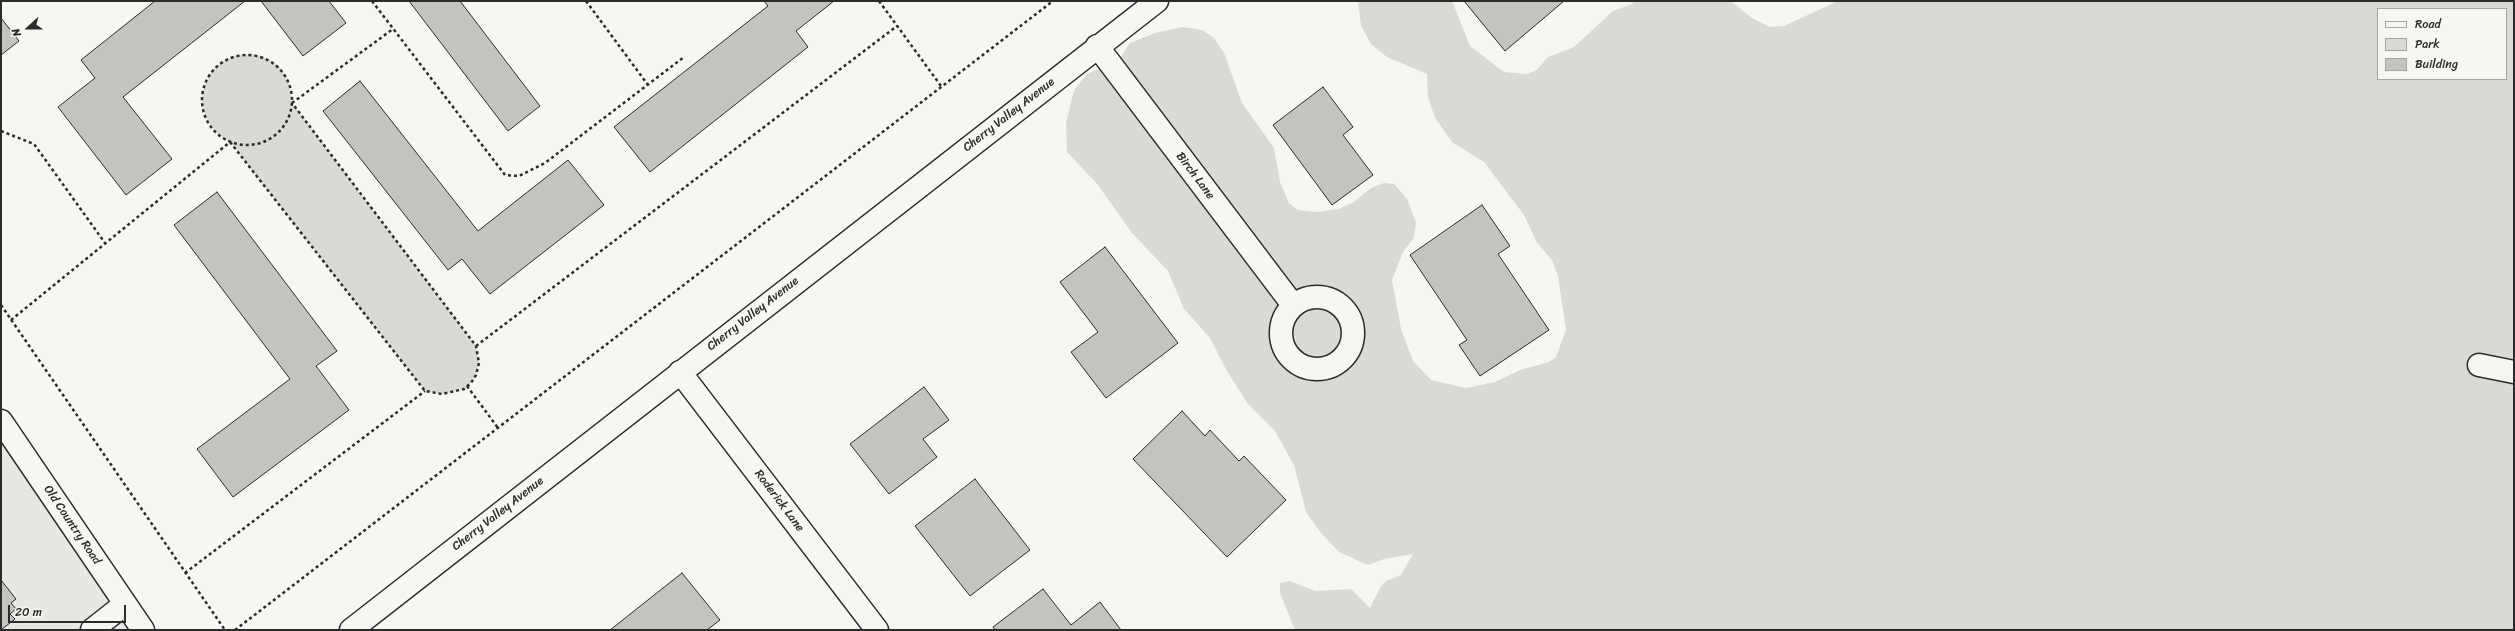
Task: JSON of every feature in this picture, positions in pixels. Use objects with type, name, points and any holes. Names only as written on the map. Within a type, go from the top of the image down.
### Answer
[{"type":"street","name":"Cherry Valley Avenue","points":[[351,630],[1097,46],[1157,1]]},
{"type":"street","name":"Birch Lane","points":[[1097,46],[1293,305]]},
{"type":"street","points":[[2479,365],[2514,372]]},
{"type":"street","name":"Roderick Lane","points":[[680,372],[877,630]]},
{"type":"street","name":"Old Country Road","points":[[1,421],[143,630]]},
{"type":"street","points":[[92,630],[126,604]]},
{"type":"path","points":[[372,1],[505,174],[519,176],[545,163],[684,57]]},
{"type":"path","points":[[586,1],[648,85]]},
{"type":"path","points":[[879,1],[941,86]]},
{"type":"path","points":[[235,630],[1053,1]]},
{"type":"path","points":[[476,346],[897,26]]},
{"type":"path","points":[[292,103],[393,29]]},
{"type":"path","points":[[230,142],[244,145],[260,144],[274,137],[285,126],[292,103],[289,81],[281,68],[268,59],[253,54],[238,55],[225,60],[214,69],[206,81],[202,95],[203,110],[209,123],[218,134],[230,142],[425,391],[442,394],[467,386],[476,375],[479,363],[476,346],[292,103]]},
{"type":"path","points":[[1,132],[34,144],[105,243]]},
{"type":"path","points":[[11,320],[230,142]]},
{"type":"path","points":[[1,305],[225,630]]},
{"type":"path","points":[[467,386],[498,428]]},
{"type":"path","points":[[185,572],[425,391]]},
{"type":"shaded area","points":[[1,418],[144,630],[1,630]]},
{"type":"green space","points":[[1358,1],[1452,1],[1470,46],[1504,72],[1527,74],[1537,70],[1548,57],[1574,47],[1613,11],[1632,4],[1634,1],[1731,1],[1752,18],[1770,27],[1784,26],[1838,1],[2514,1],[2514,630],[1295,630],[1280,593],[1280,583],[1290,581],[1315,591],[1351,589],[1370,608],[1380,588],[1386,581],[1401,575],[1413,554],[1384,559],[1368,565],[1339,552],[1321,533],[1306,512],[1294,465],[1275,431],[1248,404],[1227,371],[1210,338],[1184,309],[1168,271],[1132,233],[1098,185],[1067,152],[1066,123],[1074,90],[1087,74],[1118,61],[1130,43],[1155,33],[1183,27],[1202,30],[1214,38],[1224,53],[1242,103],[1274,148],[1280,182],[1289,203],[1298,210],[1317,212],[1339,209],[1354,202],[1371,188],[1384,183],[1394,184],[1407,199],[1416,222],[1414,238],[1403,252],[1392,280],[1401,329],[1413,361],[1431,380],[1466,388],[1495,382],[1520,370],[1549,362],[1556,357],[1566,330],[1558,276],[1552,260],[1537,243],[1524,215],[1484,162],[1452,142],[1435,118],[1428,97],[1427,74],[1387,57],[1371,44],[1361,26]]},
{"type":"green space","points":[[253,54],[268,59],[281,68],[289,81],[292,103],[476,346],[479,363],[476,375],[471,383],[464,389],[442,394],[425,391],[230,142],[218,134],[209,123],[203,110],[202,95],[206,81],[213,69],[225,60],[238,55]]},
{"type":"building","points":[[155,1],[245,1],[123,97],[172,159],[126,195],[58,107],[95,78],[81,60]]},
{"type":"building","points":[[261,1],[329,1],[346,23],[303,56]]},
{"type":"building","points":[[409,1],[460,1],[540,106],[508,131]]},
{"type":"building","points":[[764,1],[834,1],[796,31],[808,47],[650,172],[614,127],[768,6]]},
{"type":"building","points":[[1464,1],[1564,1],[1505,51]]},
{"type":"building","points":[[1,18],[19,41],[1,55]]},
{"type":"building","points":[[360,81],[478,231],[568,160],[604,205],[490,294],[462,259],[448,270],[323,111]]},
{"type":"building","points":[[1323,87],[1353,127],[1343,135],[1373,175],[1332,205],[1273,125]]},
{"type":"building","points":[[217,192],[337,351],[316,366],[349,410],[233,497],[197,449],[290,379],[174,225]]},
{"type":"building","points":[[1482,205],[1510,246],[1498,254],[1549,330],[1480,376],[1459,345],[1467,340],[1410,255]]},
{"type":"building","points":[[1105,247],[1178,343],[1106,398],[1071,352],[1098,332],[1060,282]]},
{"type":"building","points":[[924,387],[949,420],[923,439],[937,457],[889,494],[850,444]]},
{"type":"building","points":[[1182,411],[1205,436],[1210,430],[1239,461],[1244,456],[1286,500],[1227,557],[1133,459]]},
{"type":"building","points":[[975,479],[1030,550],[970,596],[915,526]]},
{"type":"building","points":[[682,573],[720,620],[707,630],[610,630]]},
{"type":"building","points":[[1,580],[16,599],[11,603],[16,609],[10,614],[15,619],[1,630]]},
{"type":"building","points":[[1043,589],[1071,625],[1100,602],[1121,630],[995,630],[993,627]]}]
